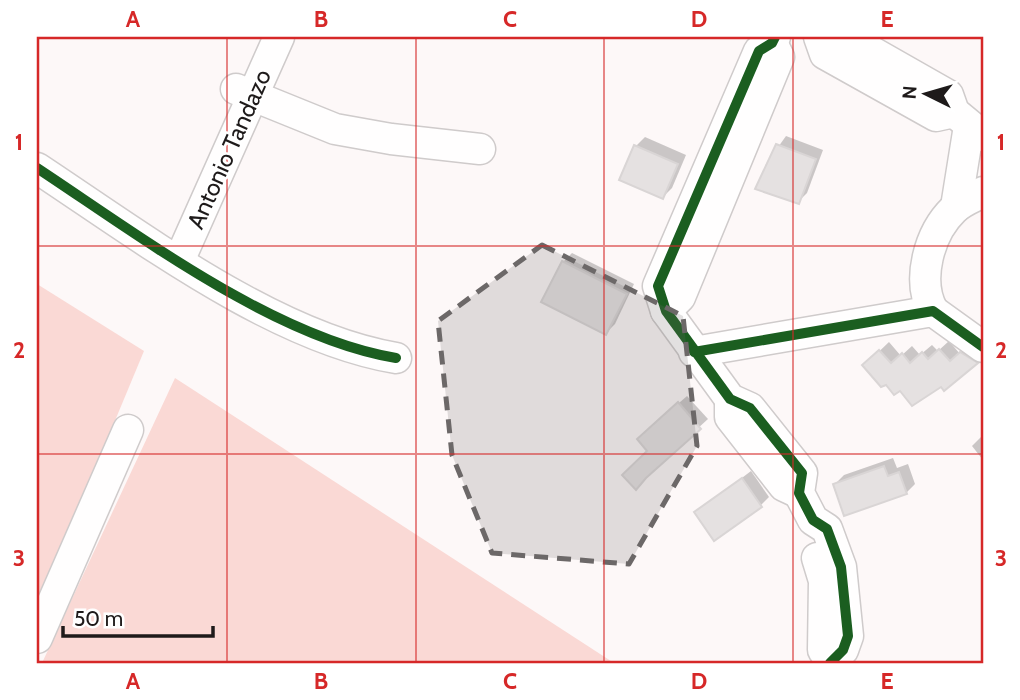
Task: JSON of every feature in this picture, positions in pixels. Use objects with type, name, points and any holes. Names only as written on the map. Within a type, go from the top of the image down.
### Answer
[{"type":"street","name":"Antonio Tandazo","points":[[244,93],[260,37]]},
{"type":"street","name":"Antonio Tandazo","points":[[171,256],[244,93],[279,37]]},
{"type":"street","points":[[819,37],[825,54],[936,116],[969,125]]},
{"type":"street","points":[[846,37],[948,96],[969,125],[956,207]]},
{"type":"street","points":[[773,40],[779,57],[680,297],[666,311],[730,399],[750,408],[802,473],[799,493],[813,520],[812,537],[824,581],[823,650],[831,663]]},
{"type":"street","points":[[244,93],[335,129],[391,139],[480,149]]},
{"type":"street","points":[[37,168],[171,256],[276,318],[360,352],[396,358]]},
{"type":"street","points":[[983,192],[956,207],[941,225],[929,252],[927,300],[933,311],[983,346]]},
{"type":"street","points":[[694,352],[933,311]]},
{"type":"street","points":[[37,638],[128,430]]},
{"type":"highlighted area","points":[[542,245],[683,316],[697,446],[629,564],[492,553],[452,455],[438,321]]},
{"type":"shaded area","points":[[37,284],[144,351],[37,608]]},
{"type":"shaded area","points":[[175,378],[614,663],[42,663]]},
{"type":"building","points":[[776,144],[816,159],[799,204],[755,189]]},
{"type":"building","points":[[634,145],[678,164],[663,199],[619,180]]},
{"type":"building","points":[[562,261],[627,294],[606,335],[541,302]]},
{"type":"building","points":[[939,349],[950,361],[960,352],[978,363],[944,391],[941,387],[912,406],[900,391],[894,395],[886,385],[881,387],[862,365],[879,350],[891,363],[902,353],[910,363],[922,352],[928,359]]},
{"type":"building","points":[[678,402],[701,429],[636,490],[622,475],[647,451],[637,439]]},
{"type":"building","points":[[884,466],[888,476],[899,472],[907,494],[844,516],[833,484]]},
{"type":"building","points":[[742,478],[762,507],[714,541],[694,512]]},
{"type":"cycle path","points":[[775,37],[772,43],[759,51],[658,286],[666,311],[730,399],[750,408],[802,473],[799,493],[813,520],[827,529],[841,567],[848,636],[843,650],[830,663]]},
{"type":"cycle path","points":[[37,168],[164,253],[256,307],[350,347],[396,358]]},
{"type":"cycle path","points":[[694,352],[933,311],[983,347]]}]
